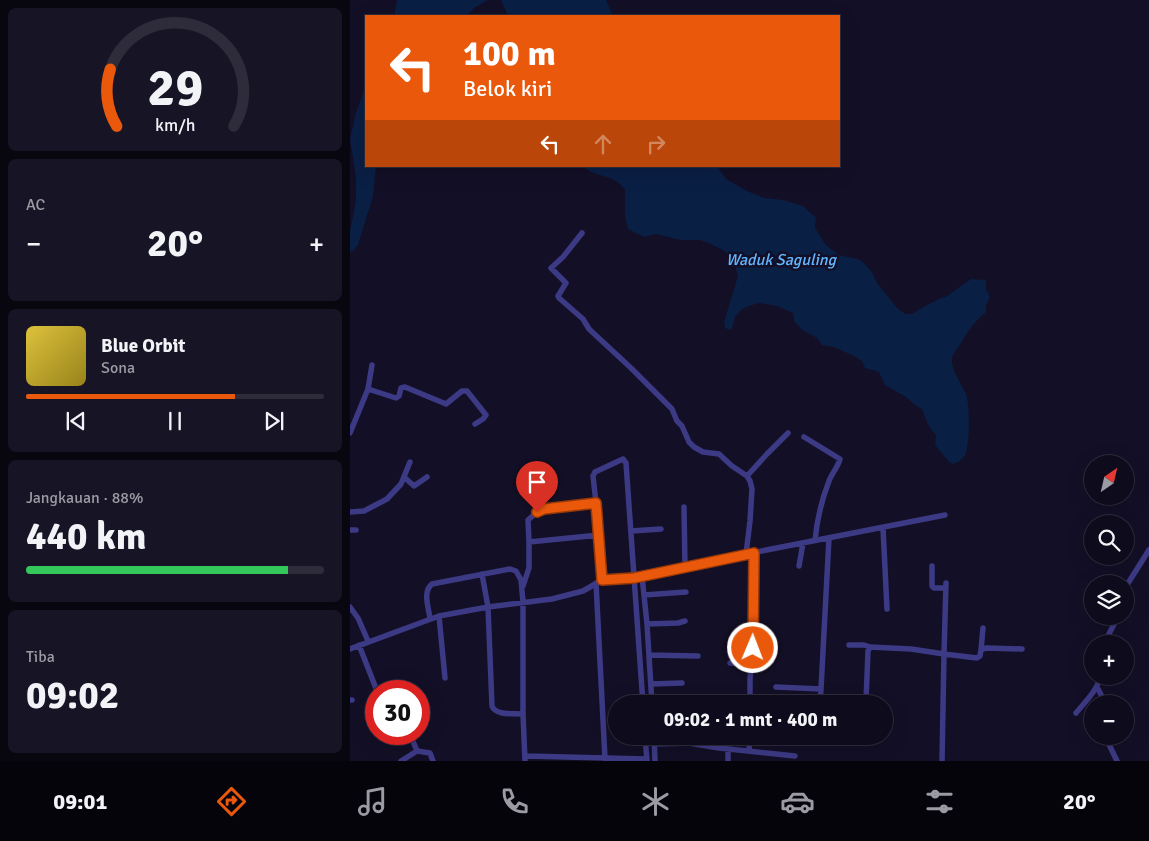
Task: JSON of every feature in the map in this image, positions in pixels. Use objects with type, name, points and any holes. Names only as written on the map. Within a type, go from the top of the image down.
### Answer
[{"type":"street","points":[[582,233],[563,257],[551,268],[566,283],[559,294],[559,298],[583,319],[589,329],[672,409],[689,442],[694,447],[703,452],[720,454],[732,466],[747,476],[752,489],[746,554]]},
{"type":"street","points":[[350,433],[368,389],[372,365]]},
{"type":"street","points":[[368,389],[396,398],[402,388],[405,387],[446,404],[462,391],[467,391],[473,396],[486,415],[484,419],[475,424]]},
{"type":"street","points":[[747,476],[788,433]]},
{"type":"street","points":[[804,437],[840,459],[825,491],[816,527],[815,540]]},
{"type":"street","points":[[602,580],[594,474],[621,459],[626,463],[642,695]]},
{"type":"street","points":[[350,512],[364,511],[387,499],[401,484],[410,462]]},
{"type":"street","points":[[404,478],[414,486],[427,477]]},
{"type":"street","points":[[522,588],[529,568],[528,520],[540,510],[596,503]]},
{"type":"street","points":[[684,507],[686,566]]},
{"type":"street","points":[[350,649],[439,616],[568,596],[583,591],[602,580],[634,578],[815,540],[945,516]]},
{"type":"street","points":[[883,528],[887,609]]},
{"type":"street","points":[[631,531],[662,529]]},
{"type":"street","points":[[529,542],[598,535]]},
{"type":"street","points":[[821,695],[829,538]]},
{"type":"street","points":[[799,566],[803,543]]},
{"type":"street","points":[[1133,575],[1149,550]]},
{"type":"street","points":[[750,695],[753,648],[754,553]]},
{"type":"street","points":[[932,566],[932,586],[934,588],[946,586],[942,761]]},
{"type":"street","points":[[430,619],[428,587],[436,583],[514,569],[521,580],[523,602],[525,759],[647,760],[646,745]]},
{"type":"street","points":[[482,574],[488,607],[493,710],[523,714]]},
{"type":"street","points":[[642,576],[652,695]]},
{"type":"street","points":[[596,583],[605,759]]},
{"type":"street","points":[[644,595],[686,592]]},
{"type":"street","points":[[350,607],[358,618],[368,641]]},
{"type":"street","points":[[439,616],[444,678]]},
{"type":"street","points":[[647,624],[685,621]]},
{"type":"street","points":[[849,645],[911,649],[977,658],[980,656],[983,628]]},
{"type":"street","points":[[359,645],[373,680]]},
{"type":"street","points":[[866,695],[868,651],[870,647]]},
{"type":"street","points":[[981,650],[986,648],[1022,649]]},
{"type":"street","points":[[649,655],[698,656]]},
{"type":"street","points":[[730,663],[751,664]]},
{"type":"street","points":[[651,684],[682,683]]},
{"type":"street","points":[[1076,713],[1097,686],[1102,695]]},
{"type":"street","points":[[776,687],[821,689]]},
{"type":"street","points":[[415,745],[417,751]]},
{"type":"street","points":[[654,745],[655,761]]},
{"type":"street","points":[[702,745],[795,756]]},
{"type":"street","points":[[749,745],[749,750]]},
{"type":"street","points":[[1109,745],[1117,761]]},
{"type":"street","points":[[728,749],[728,761]]},
{"type":"street","points":[[401,761],[417,751],[430,753],[433,761]]},
{"type":"water","points":[[397,0],[488,0],[474,8],[468,15],[394,15]]},
{"type":"water","points":[[501,0],[606,0],[613,15],[508,15]]},
{"type":"water","points":[[365,87],[365,167],[376,167],[373,196],[358,245],[350,252],[350,232],[356,200],[356,178],[350,139]]},
{"type":"water","name":"Waduk Saguling","points":[[584,167],[718,167],[726,179],[747,191],[764,198],[783,200],[803,206],[816,218],[815,228],[826,245],[839,255],[863,262],[898,309],[906,314],[912,314],[947,296],[971,279],[986,280],[986,289],[990,297],[986,305],[986,312],[971,327],[952,358],[953,367],[966,394],[968,406],[968,443],[964,457],[953,464],[949,462],[935,445],[936,435],[929,426],[922,409],[885,385],[879,372],[865,368],[862,361],[834,347],[822,345],[817,338],[802,330],[794,321],[793,313],[777,306],[759,303],[741,310],[735,317],[732,328],[730,330],[725,328],[724,322],[738,276],[734,261],[723,250],[700,240],[681,240],[656,234],[644,237],[628,229],[625,216],[625,190],[616,181]]},
{"type":"route","points":[[537,512],[544,509],[596,503],[602,580],[634,578],[754,553],[753,648]]}]
